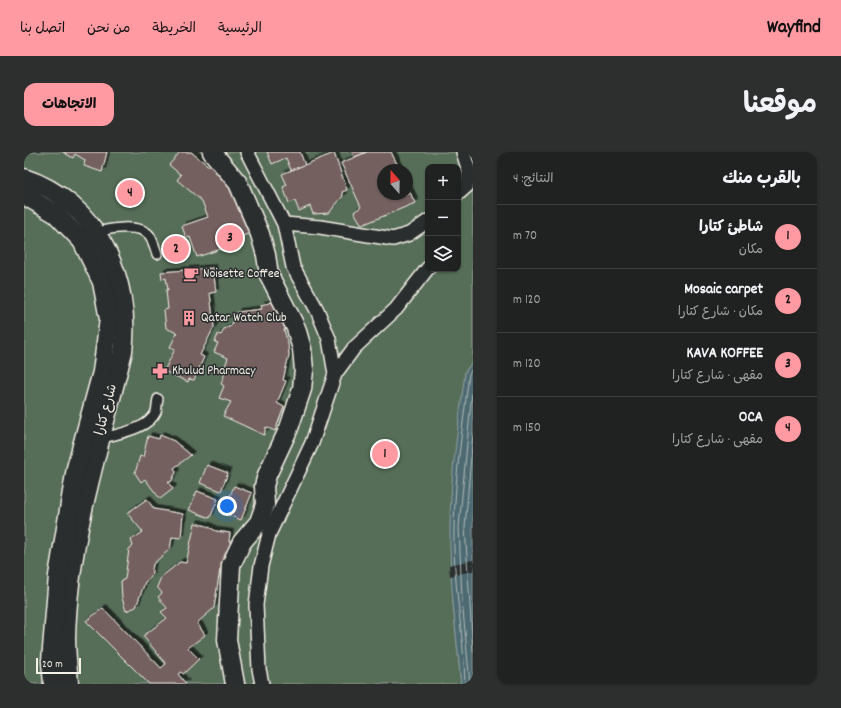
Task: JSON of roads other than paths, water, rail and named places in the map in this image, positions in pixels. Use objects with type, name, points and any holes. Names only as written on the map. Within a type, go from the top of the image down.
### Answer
[{"type":"street","points":[[212,152],[238,183],[260,234],[266,255],[269,275],[296,328],[302,349],[304,370],[302,389],[289,428],[267,475],[264,486],[265,505],[259,522],[242,542],[231,565],[227,640],[235,684]]},
{"type":"street","points":[[247,152],[284,224],[293,267],[317,310],[329,339],[334,374]]},
{"type":"street","points":[[461,191],[467,186],[469,171],[463,152]]},
{"type":"street","name":"شارع كتارا","points":[[24,178],[58,194],[74,208],[90,236],[102,282],[109,319],[102,372],[76,468],[58,576],[51,661],[53,684]]},
{"type":"street","name":"شارع كتارا","points":[[24,195],[90,236],[106,249],[119,282],[125,337],[122,357],[99,439],[77,541],[69,601],[66,639],[69,684]]},
{"type":"street","points":[[284,224],[320,227],[393,239],[409,234],[425,222]]},
{"type":"street","points":[[262,684],[259,668],[256,605],[261,566],[269,534],[312,443],[334,374],[354,348],[396,309],[425,272]]},
{"type":"lane","points":[[90,236],[116,228],[142,230],[150,235],[157,254]]},
{"type":"lane","points":[[99,439],[141,426],[151,420],[156,411],[158,399]]},
{"type":"water","points":[[473,361],[473,684],[461,684],[452,586],[450,507],[455,449],[465,372]]},
{"type":"place","name":"OCA","points":[[130,193]]},
{"type":"place","name":"KAVA KOFFEE","points":[[230,238]]},
{"type":"place","name":"Mosaic carpet","points":[[176,249]]},
{"type":"place","name":"Noisette Coffee","points":[[191,274]]},
{"type":"place","name":"Qatar Watch Club","points":[[189,318]]},
{"type":"place","name":"Khulud Pharmacy","points":[[160,371]]},
{"type":"place","name":"شاطئ كتارا","points":[[385,454]]}]
